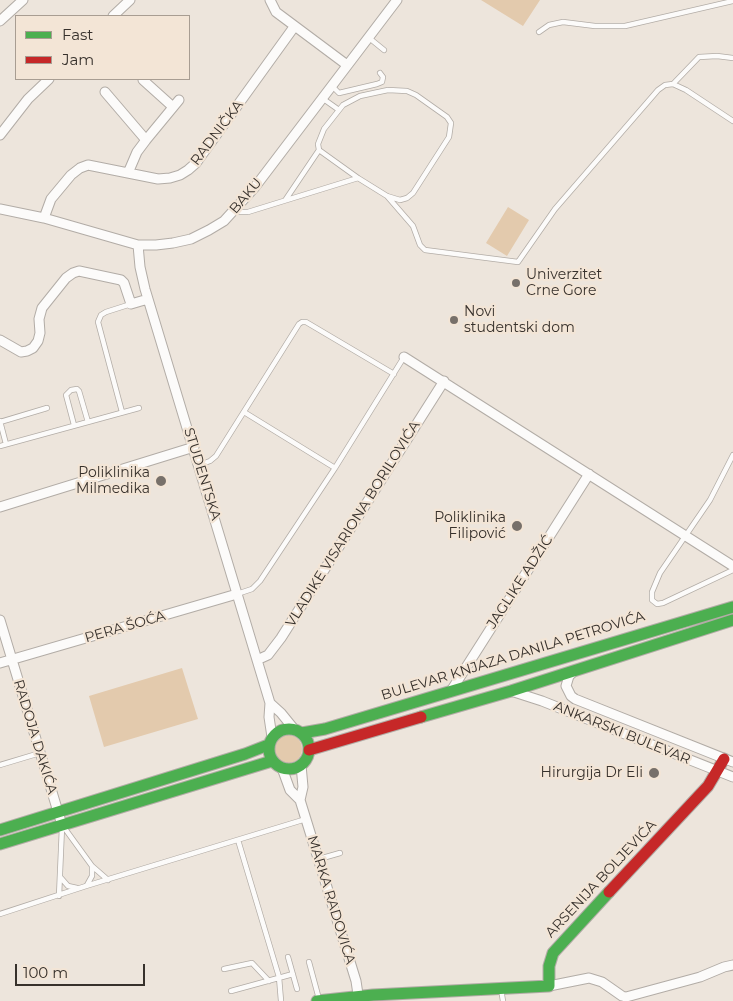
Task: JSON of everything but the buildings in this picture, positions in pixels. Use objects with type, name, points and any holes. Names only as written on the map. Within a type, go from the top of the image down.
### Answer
[{"type":"main road","name":"BULEVAR KNJAZA DANILA PETROVIĆA","points":[[0,830],[245,754],[270,741],[281,729],[298,731],[325,729],[733,606]]},
{"type":"main road","points":[[309,750],[573,672],[733,620]]},
{"type":"main road","points":[[0,844],[277,765],[295,768],[305,761],[309,750],[309,744],[298,731]]},
{"type":"main road","points":[[270,741],[269,756],[277,765]]},
{"type":"main road","name":"ARSENIJA BOLJEVIĆA","points":[[549,986],[549,966],[553,953],[708,786],[718,771],[729,760]]},
{"type":"main road","points":[[318,1001],[502,995],[549,986]]},
{"type":"street","points":[[114,15],[130,0]]},
{"type":"street","points":[[270,0],[276,12],[347,65]]},
{"type":"street","name":"BAKU","points":[[0,209],[44,218],[138,245],[164,245],[191,239],[224,221],[255,187],[397,0]]},
{"type":"street","points":[[0,21],[21,1]]},
{"type":"street","name":"RADNIČKA","points":[[44,218],[51,199],[71,175],[88,165],[158,179],[180,175],[188,170],[196,163],[294,27]]},
{"type":"street","points":[[0,135],[28,99],[48,80]]},
{"type":"street","points":[[128,172],[137,152],[176,103],[143,80]]},
{"type":"street","points":[[105,92],[146,140]]},
{"type":"street","name":"STUDENTSKA","points":[[138,245],[142,276],[148,299],[270,703],[270,741]]},
{"type":"street","points":[[0,340],[21,352],[27,352],[33,348],[38,341],[40,333],[39,319],[42,308],[66,278],[79,271],[121,280],[132,304],[148,299]]},
{"type":"street","points":[[404,357],[733,566]]},
{"type":"street","name":"VLADIKE VISARIONA BORILOVIĆA","points":[[257,660],[268,656],[281,638],[444,381]]},
{"type":"street","points":[[0,507],[194,447]]},
{"type":"street","name":"JAGLIKE ADŽIĆ","points":[[451,691],[589,474]]},
{"type":"street","name":"PERA ŠOĆA","points":[[0,663],[238,594]]},
{"type":"street","name":"RADOJA DAKIĆA","points":[[0,620],[62,825]]},
{"type":"street","name":"ANKARSKI BULEVAR","points":[[573,672],[569,676],[566,686],[570,696],[575,699],[729,760]]},
{"type":"street","name":"ANKARSKI BULEVAR","points":[[511,691],[542,701],[733,777]]},
{"type":"street","name":"STUDENTSKA","points":[[270,703],[298,731]]},
{"type":"street","name":"MARKA RADOVIĆA","points":[[277,765],[290,790],[300,800],[356,981],[359,999]]},
{"type":"street","name":"MARKA RADOVIĆA","points":[[300,800],[303,787],[301,765]]},
{"type":"street","points":[[549,986],[589,978],[602,982],[626,997],[692,979],[733,965]]},
{"type":"lane","points":[[539,32],[549,25],[563,22],[595,26],[625,26],[733,1]]},
{"type":"lane","points":[[368,37],[384,50]]},
{"type":"lane","points":[[673,84],[699,57],[717,56],[733,58]]},
{"type":"lane","points":[[331,86],[339,93],[347,92],[382,82],[383,77],[380,73]]},
{"type":"lane","points":[[387,196],[413,226],[420,245],[425,250],[518,262],[556,209],[658,90],[665,85],[673,84],[686,90],[733,121]]},
{"type":"lane","points":[[286,199],[319,150],[320,137],[339,110],[348,101],[360,96],[388,90],[398,90],[416,95],[447,117],[451,123],[452,130],[449,137],[413,193],[407,198],[400,200],[387,196],[319,150]]},
{"type":"lane","points":[[322,98],[339,110]]},
{"type":"lane","points":[[233,212],[248,212],[358,178]]},
{"type":"lane","points":[[122,412],[98,322],[101,315],[106,312],[132,304]]},
{"type":"lane","points":[[199,465],[210,461],[216,456],[302,322],[306,322],[394,374]]},
{"type":"lane","points":[[238,594],[252,589],[258,584],[335,468],[404,357]]},
{"type":"lane","points":[[74,426],[66,395],[71,390],[77,389],[79,391],[88,422]]},
{"type":"lane","points":[[6,444],[0,421],[48,408]]},
{"type":"lane","points":[[0,446],[139,408]]},
{"type":"lane","points":[[244,412],[335,468]]},
{"type":"lane","points":[[733,455],[710,500],[656,581],[652,597],[654,602],[663,603],[733,570]]},
{"type":"lane","points":[[0,765],[40,753]]},
{"type":"lane","points":[[0,914],[306,818]]},
{"type":"lane","points":[[62,825],[92,866],[108,880]]},
{"type":"lane","points":[[59,896],[62,825]]},
{"type":"lane","points":[[238,840],[279,977],[280,1001]]},
{"type":"lane","points":[[318,859],[340,853]]},
{"type":"lane","points":[[86,886],[92,876],[92,866]]},
{"type":"lane","points":[[61,878],[68,886],[78,888]]},
{"type":"lane","points":[[288,957],[297,989]]},
{"type":"lane","points":[[309,962],[318,1001]]},
{"type":"lane","points":[[224,969],[252,963],[269,980]]},
{"type":"lane","points":[[231,991],[293,974]]},
{"type":"shaded area","points":[[481,0],[540,0],[523,26]]},
{"type":"shaded area","points":[[508,207],[529,220],[507,256],[486,243]]},
{"type":"shaded area","points":[[182,668],[198,719],[104,747],[89,696]]},
{"type":"shaded area","points":[[288,735],[298,739],[302,749],[298,759],[288,763],[278,759],[274,749],[278,739]]},
{"type":"traffic: fast","points":[[302,733],[325,729],[733,607]]},
{"type":"traffic: fast","points":[[421,717],[511,691],[733,620]]},
{"type":"traffic: fast","points":[[293,729],[300,732],[306,738],[309,749],[308,757],[300,766],[293,769],[285,769],[278,766],[270,757],[269,745],[272,738],[281,730],[293,729]]},
{"type":"traffic: fast","points":[[0,830],[245,754],[268,745]]},
{"type":"traffic: fast","points":[[0,844],[272,761]]},
{"type":"traffic: fast","points":[[317,1001],[373,995],[549,986],[549,966],[553,953],[609,892]]},
{"type":"traffic: jam","points":[[309,750],[421,717]]},
{"type":"traffic: jam","points":[[609,892],[708,786],[724,759]]},
{"type":"place","name":"Univerzitet Crne Gore","points":[[516,283]]},
{"type":"place","name":"Novi studentski dom","points":[[454,320]]},
{"type":"place","name":"Poliklinika Milmedika","points":[[161,481]]},
{"type":"place","name":"Poliklinika Filipović","points":[[517,526]]},
{"type":"place","name":"Hirurgija Dr Eli","points":[[654,773]]}]
